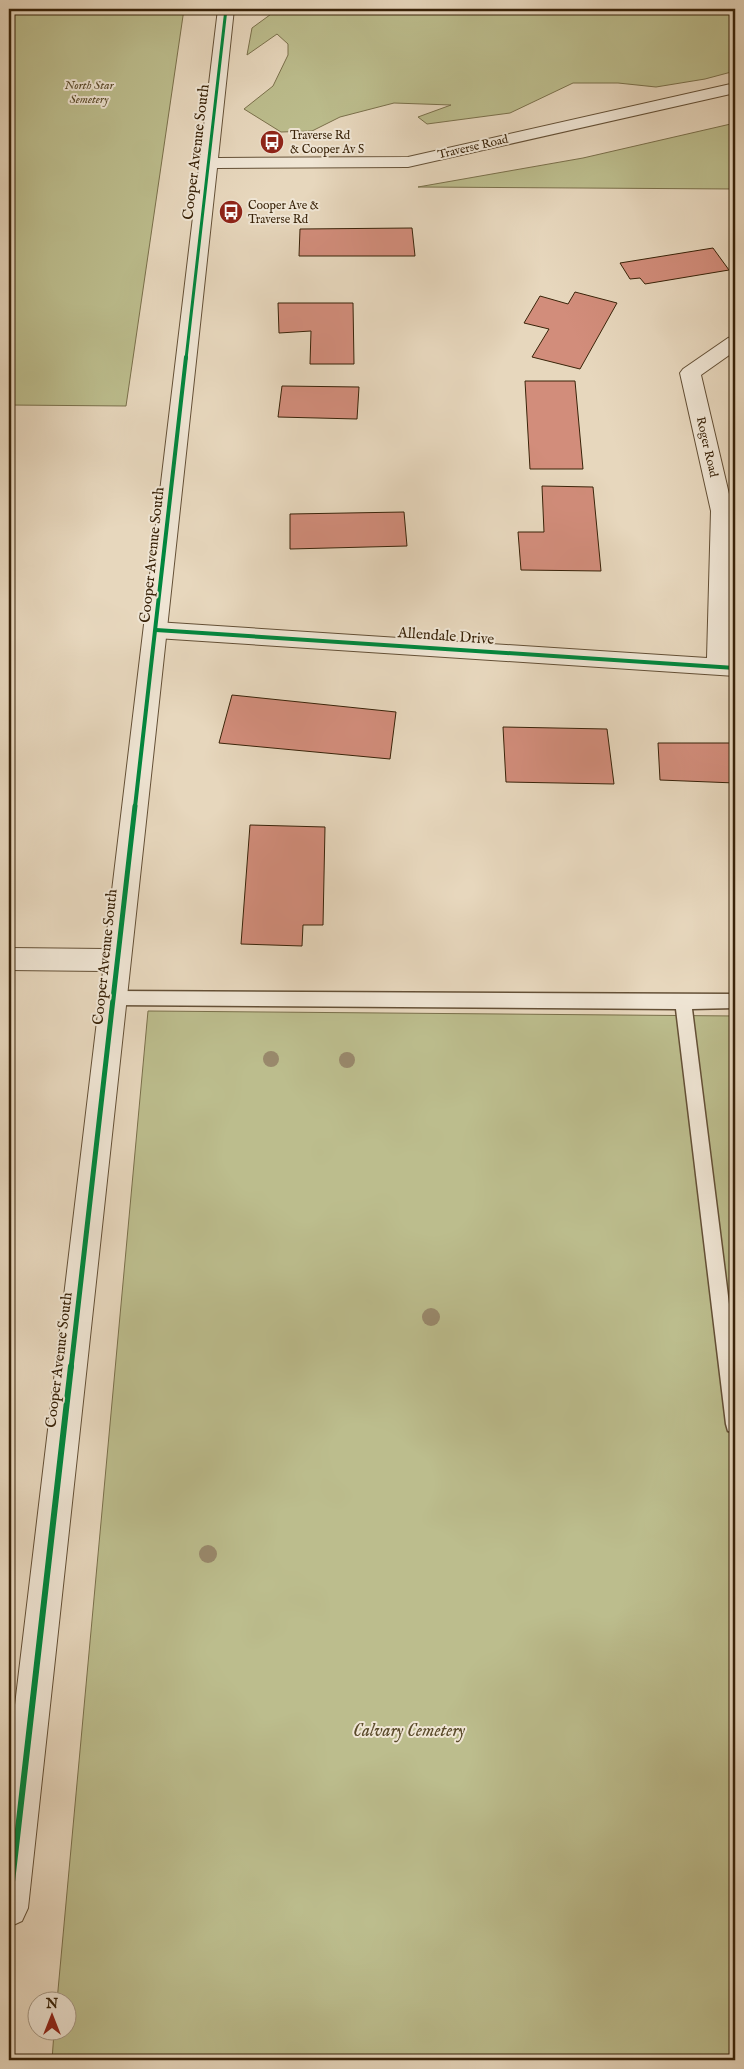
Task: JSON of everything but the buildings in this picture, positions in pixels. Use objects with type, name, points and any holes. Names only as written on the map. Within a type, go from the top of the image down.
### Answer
[{"type":"street","name":"Cooper Avenue South","points":[[9,1908],[226,9]]},
{"type":"street","name":"Traverse Road","points":[[207,163],[408,162],[735,88]]},
{"type":"street","name":"Roger Road","points":[[726,667],[722,511],[690,374],[735,342]]},
{"type":"street","name":"Allendale Drive","points":[[156,630],[726,667]]},
{"type":"street","points":[[9,959],[118,960]]},
{"type":"lane","points":[[114,998],[735,1002]]},
{"type":"lane","points":[[683,1002],[735,1424]]},
{"type":"green space","name":"North Star Semetery","points":[[9,9],[184,9],[126,406],[9,405]]},
{"type":"green space","points":[[278,9],[735,9],[735,71],[705,79],[656,87],[618,83],[573,83],[510,113],[427,124],[418,117],[451,105],[394,103],[340,117],[312,131],[281,132],[244,109],[273,86],[288,55],[288,44],[277,34],[247,55],[252,28]]},
{"type":"green space","points":[[735,123],[735,189],[418,187],[583,158]]},
{"type":"green space","name":"Calvary Cemetery","points":[[148,1011],[735,1016],[735,2060],[52,2060],[53,2042],[78,2042],[78,1992],[58,1992]]},
{"type":"cycle path","points":[[9,1908],[226,9]]},
{"type":"cycle path","points":[[156,630],[735,668]]},
{"type":"place","name":"Traverse Rd & Cooper Av S","points":[[272,142]]},
{"type":"place","name":"Cooper Ave & Traverse Rd","points":[[231,212]]}]
